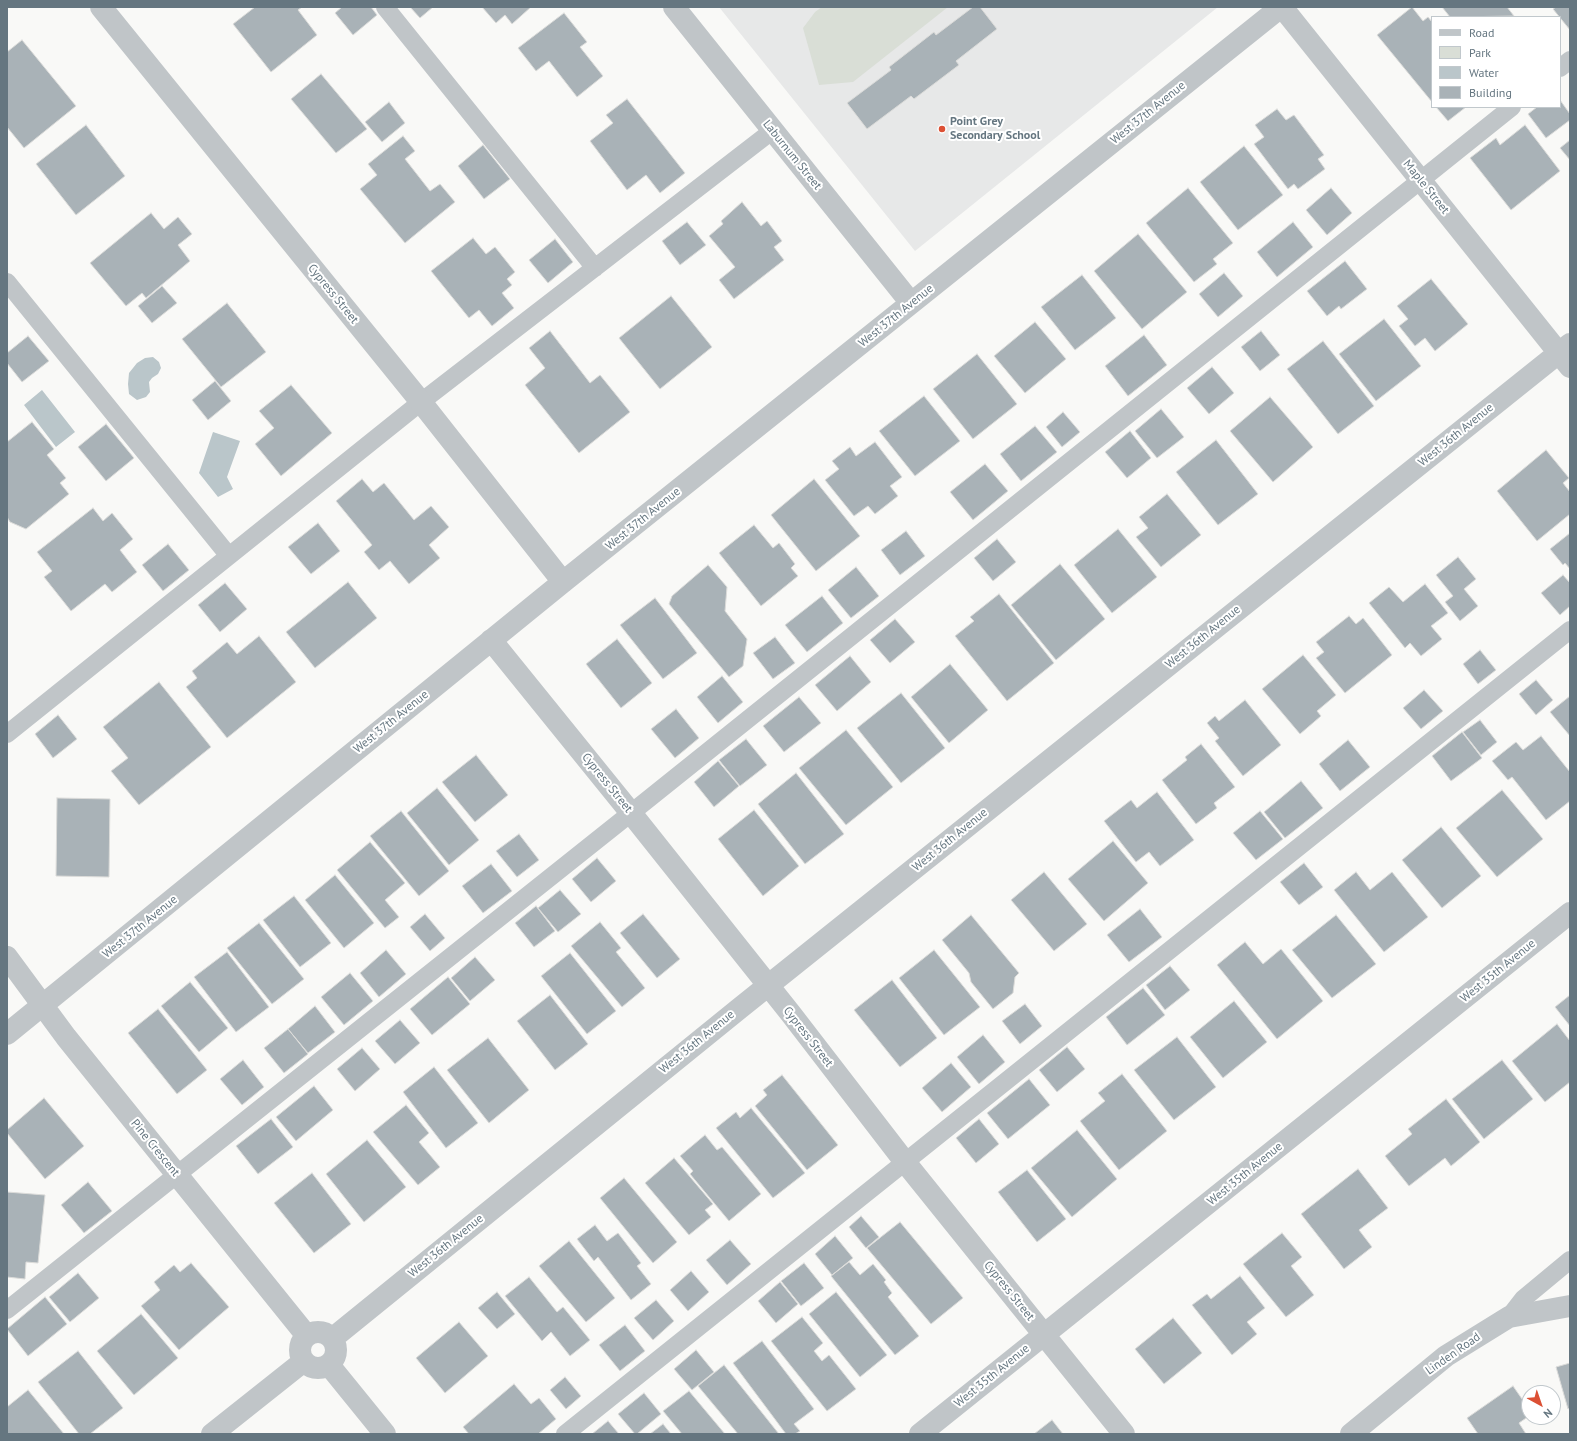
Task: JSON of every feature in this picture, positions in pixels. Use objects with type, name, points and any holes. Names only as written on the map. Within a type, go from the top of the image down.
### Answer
[{"type":"street","name":"Cypress Street","points":[[101,7],[421,402],[563,582]]},
{"type":"street","name":"Laburnum Street","points":[[674,7],[911,303]]},
{"type":"street","name":"Maple Street","points":[[1282,7],[1420,181],[1566,355]]},
{"type":"street","name":"West 37th Avenue","points":[[7,1034],[563,582],[1282,7]]},
{"type":"street","name":"West 36th Avenue","points":[[332,1338],[768,986],[1566,355]]},
{"type":"street","name":"Cypress Street","points":[[491,640],[631,813],[905,1162],[1124,1434]]},
{"type":"street","name":"West 35th Avenue","points":[[920,1434],[1570,913]]},
{"type":"street","name":"Pine Crescent","points":[[7,957],[43,1006],[176,1175],[307,1336]]},
{"type":"street","name":"Linden Road","points":[[1351,1434],[1446,1356],[1509,1317],[1570,1306]]},
{"type":"street","points":[[323,1332],[332,1338],[337,1349],[334,1360],[329,1365],[319,1368],[308,1365],[304,1361],[300,1350],[303,1340],[307,1336],[312,1333],[323,1332]]},
{"type":"street","points":[[212,1434],[304,1361]]},
{"type":"street","points":[[329,1365],[385,1434]]},
{"type":"lane","points":[[385,7],[595,268]]},
{"type":"lane","points":[[1561,67],[1570,60]]},
{"type":"lane","points":[[7,1310],[631,813],[1511,108]]},
{"type":"lane","points":[[7,734],[421,402],[772,131]]},
{"type":"lane","points":[[7,282],[229,556]]},
{"type":"lane","points":[[565,1434],[1570,630]]},
{"type":"lane","points":[[1509,1317],[1523,1299],[1570,1260]]},
{"type":"shaded area","name":"Point Grey Secondary School","points":[[719,7],[1218,7],[915,251]]},
{"type":"green space","points":[[822,7],[948,7],[853,82],[819,85],[803,28],[815,12]]},
{"type":"water","points":[[153,357],[159,362],[161,368],[158,374],[149,382],[150,392],[146,397],[137,400],[129,394],[129,373],[137,363],[145,358]]},
{"type":"water","points":[[42,390],[75,432],[56,447],[24,405]]},
{"type":"water","points":[[213,432],[240,441],[227,477],[233,489],[218,497],[199,473]]},
{"type":"building","points":[[255,7],[302,7],[298,10],[317,35],[271,72],[233,24]]},
{"type":"building","points":[[342,7],[371,7],[377,15],[353,35],[335,13]]},
{"type":"building","points":[[410,7],[433,7],[420,18]]},
{"type":"building","points":[[482,7],[531,7],[512,24],[505,15],[496,23]]},
{"type":"building","points":[[973,7],[980,7],[997,29],[956,61],[959,65],[914,99],[911,96],[867,129],[847,103],[891,70],[889,67],[934,32],[936,35]]},
{"type":"building","points":[[1412,7],[1423,21],[1428,17],[1431,21],[1431,101],[1377,35]]},
{"type":"building","points":[[1442,7],[1507,7],[1514,16],[1449,16]]},
{"type":"building","points":[[1556,7],[1570,7],[1570,30],[1561,19],[1561,16],[1559,16],[1553,9]]},
{"type":"building","points":[[564,13],[587,42],[580,47],[603,76],[577,97],[549,61],[536,71],[518,48]]},
{"type":"building","points":[[22,40],[76,106],[24,148],[7,127],[7,52]]},
{"type":"building","points":[[321,74],[367,129],[336,153],[291,99]]},
{"type":"building","points":[[627,99],[685,173],[660,193],[646,175],[627,190],[590,141],[613,123],[606,115]]},
{"type":"building","points":[[1561,101],[1570,114],[1570,120],[1546,138],[1528,114],[1536,108],[1561,108]]},
{"type":"building","points":[[389,102],[405,123],[382,142],[365,122]]},
{"type":"building","points":[[1437,108],[1465,108],[1448,121]]},
{"type":"building","points":[[1277,109],[1286,120],[1294,115],[1324,155],[1318,159],[1325,169],[1298,189],[1294,184],[1288,189],[1254,144],[1264,137],[1255,125]]},
{"type":"building","points":[[86,125],[125,176],[76,215],[36,164]]},
{"type":"building","points":[[1525,125],[1560,171],[1511,210],[1470,158],[1496,138],[1500,145]]},
{"type":"building","points":[[403,136],[415,151],[405,159],[430,191],[440,184],[455,202],[405,243],[360,189],[377,175],[368,164]]},
{"type":"building","points":[[1570,140],[1570,160],[1560,148]]},
{"type":"building","points":[[483,145],[510,179],[484,199],[458,166]]},
{"type":"building","points":[[1244,146],[1283,195],[1238,230],[1200,182]]},
{"type":"building","points":[[1188,188],[1233,243],[1213,259],[1217,264],[1194,282],[1146,223]]},
{"type":"building","points":[[1331,188],[1352,213],[1327,235],[1306,210]]},
{"type":"building","points":[[742,202],[761,226],[767,221],[782,241],[774,247],[784,260],[734,299],[719,280],[735,267],[709,236],[723,224],[721,221]]},
{"type":"building","points":[[151,213],[164,229],[178,217],[192,234],[178,245],[190,261],[146,298],[142,293],[126,306],[90,263]]},
{"type":"building","points":[[687,222],[706,245],[680,265],[662,241]]},
{"type":"building","points":[[1293,222],[1313,247],[1277,277],[1257,252]]},
{"type":"building","points":[[1138,234],[1187,292],[1142,329],[1094,271]]},
{"type":"building","points":[[473,238],[486,254],[495,247],[515,272],[507,279],[512,285],[502,293],[514,308],[492,326],[479,310],[469,318],[431,271]]},
{"type":"building","points":[[555,239],[573,262],[548,283],[529,260]]},
{"type":"building","points":[[1345,261],[1367,289],[1341,309],[1339,306],[1327,316],[1307,291]]},
{"type":"building","points":[[1224,273],[1243,296],[1218,317],[1199,294]]},
{"type":"building","points":[[1082,275],[1116,318],[1075,350],[1041,307]]},
{"type":"building","points":[[1431,279],[1468,324],[1435,351],[1425,338],[1415,346],[1399,326],[1408,319],[1397,306]]},
{"type":"building","points":[[162,286],[177,303],[152,323],[138,306]]},
{"type":"building","points":[[671,296],[712,347],[660,389],[619,338]]},
{"type":"building","points":[[227,303],[266,352],[221,387],[182,339]]},
{"type":"building","points":[[1384,319],[1421,366],[1376,401],[1339,354]]},
{"type":"building","points":[[1035,322],[1066,359],[1025,393],[994,356]]},
{"type":"building","points":[[550,331],[590,383],[600,375],[630,412],[579,453],[525,385],[545,368],[529,348]]},
{"type":"building","points":[[1261,331],[1280,355],[1260,371],[1241,347]]},
{"type":"building","points":[[1144,335],[1167,365],[1128,396],[1105,366]]},
{"type":"building","points":[[28,336],[49,361],[22,382],[7,363],[7,353]]},
{"type":"building","points":[[1323,341],[1374,406],[1338,434],[1287,369]]},
{"type":"building","points":[[977,354],[1017,404],[973,439],[933,389]]},
{"type":"building","points":[[1212,367],[1234,393],[1209,414],[1187,388]]},
{"type":"building","points":[[215,381],[231,401],[208,420],[192,400]]},
{"type":"building","points":[[291,385],[332,433],[281,476],[255,444],[274,428],[259,411]]},
{"type":"building","points":[[924,396],[960,441],[915,476],[879,431]]},
{"type":"building","points":[[1270,397],[1313,447],[1273,482],[1230,431]]},
{"type":"building","points":[[1161,409],[1184,437],[1157,458],[1135,431]]},
{"type":"building","points":[[1063,412],[1080,432],[1062,447],[1046,427]]},
{"type":"building","points":[[32,422],[54,449],[47,455],[66,478],[60,483],[69,494],[26,529],[10,522],[7,517],[7,442]]},
{"type":"building","points":[[106,424],[134,458],[106,481],[78,447]]},
{"type":"building","points":[[1035,426],[1057,452],[1021,481],[1000,454]]},
{"type":"building","points":[[1130,431],[1151,458],[1127,478],[1105,452]]},
{"type":"building","points":[[1216,440],[1258,494],[1218,525],[1176,472]]},
{"type":"building","points":[[875,442],[902,477],[890,486],[898,496],[875,514],[868,506],[854,516],[825,480],[839,469],[832,461],[850,447],[856,456]]},
{"type":"building","points":[[1546,450],[1569,478],[1563,483],[1570,492],[1570,514],[1537,541],[1497,491]]},
{"type":"building","points":[[985,464],[1008,491],[973,520],[950,492]]},
{"type":"building","points":[[362,479],[373,492],[384,483],[414,520],[431,506],[449,527],[429,545],[440,558],[409,584],[390,561],[379,570],[364,552],[372,545],[336,501]]},
{"type":"building","points":[[814,479],[860,536],[816,571],[771,515]]},
{"type":"building","points":[[1167,494],[1201,535],[1161,567],[1136,537],[1148,528],[1139,517]]},
{"type":"building","points":[[93,508],[103,521],[112,513],[133,539],[120,550],[137,572],[112,592],[105,584],[71,611],[44,577],[52,571],[37,552]]},
{"type":"building","points":[[318,523],[340,551],[311,574],[288,547]]},
{"type":"building","points":[[754,525],[773,548],[779,543],[795,564],[791,568],[798,576],[761,606],[719,553]]},
{"type":"building","points":[[1118,529],[1157,577],[1112,613],[1074,565]]},
{"type":"building","points":[[906,531],[925,556],[900,575],[881,550]]},
{"type":"building","points":[[1570,533],[1570,569],[1565,563],[1563,565],[1550,549]]},
{"type":"building","points":[[997,539],[1016,562],[993,581],[974,558]]},
{"type":"building","points":[[168,544],[189,570],[163,591],[142,565]]},
{"type":"building","points":[[1458,557],[1476,579],[1464,589],[1478,606],[1460,621],[1445,602],[1453,596],[1436,575]]},
{"type":"building","points":[[1060,564],[1105,619],[1056,660],[1011,605]]},
{"type":"building","points":[[708,565],[727,587],[725,611],[747,639],[743,666],[729,677],[669,604],[672,596]]},
{"type":"building","points":[[856,567],[879,596],[851,618],[828,590]]},
{"type":"building","points":[[1563,575],[1570,583],[1570,606],[1560,615],[1541,593]]},
{"type":"building","points":[[348,582],[377,618],[315,668],[286,632]]},
{"type":"building","points":[[225,583],[247,609],[220,632],[198,605]]},
{"type":"building","points":[[1425,584],[1448,613],[1431,626],[1442,639],[1421,656],[1410,643],[1405,648],[1369,603],[1389,587],[1403,602]]},
{"type":"building","points":[[999,594],[1054,663],[1007,701],[955,636],[974,621],[970,617]]},
{"type":"building","points":[[822,596],[843,623],[807,652],[785,625]]},
{"type":"building","points":[[655,598],[697,653],[663,679],[620,625]]},
{"type":"building","points":[[1349,616],[1356,624],[1363,618],[1392,655],[1345,693],[1316,658],[1324,652],[1316,642]]},
{"type":"building","points":[[895,619],[915,642],[890,663],[870,640]]},
{"type":"building","points":[[259,636],[296,682],[227,738],[186,687],[197,678],[192,671],[227,642],[237,654]]},
{"type":"building","points":[[775,637],[795,663],[773,679],[753,653]]},
{"type":"building","points":[[617,639],[652,683],[621,708],[586,664]]},
{"type":"building","points":[[1480,650],[1496,670],[1478,684],[1463,664]]},
{"type":"building","points":[[1303,655],[1336,695],[1317,711],[1321,716],[1300,734],[1262,689]]},
{"type":"building","points":[[850,656],[871,682],[837,711],[815,685]]},
{"type":"building","points":[[950,664],[988,710],[949,743],[911,697]]},
{"type":"building","points":[[722,676],[743,702],[718,723],[697,697]]},
{"type":"building","points":[[1536,680],[1553,700],[1536,715],[1519,694]]},
{"type":"building","points":[[159,682],[211,747],[139,805],[111,771],[128,758],[103,727]]},
{"type":"building","points":[[1424,690],[1443,711],[1421,729],[1403,708]]},
{"type":"building","points":[[901,693],[945,748],[901,783],[857,728]]},
{"type":"building","points":[[1570,696],[1570,736],[1550,712]]},
{"type":"building","points":[[799,697],[821,723],[784,752],[763,726]]},
{"type":"building","points":[[1245,700],[1281,745],[1243,776],[1215,741],[1219,738],[1207,723],[1215,716],[1219,721]]},
{"type":"building","points":[[676,709],[699,738],[675,758],[651,729]]},
{"type":"building","points":[[58,715],[77,739],[53,758],[35,734]]},
{"type":"building","points":[[1480,720],[1497,742],[1481,755],[1463,732]]},
{"type":"building","points":[[846,730],[893,787],[846,825],[799,768]]},
{"type":"building","points":[[1462,732],[1482,758],[1451,781],[1432,756]]},
{"type":"building","points":[[1541,736],[1570,772],[1570,801],[1546,820],[1512,777],[1508,780],[1492,761],[1516,742],[1523,750]]},
{"type":"building","points":[[746,739],[767,765],[740,786],[719,760]]},
{"type":"building","points":[[1348,740],[1370,767],[1340,791],[1319,764]]},
{"type":"building","points":[[1201,744],[1235,787],[1214,803],[1217,808],[1196,824],[1162,780],[1187,760],[1185,757]]},
{"type":"building","points":[[476,755],[508,795],[475,822],[442,782]]},
{"type":"building","points":[[718,761],[739,786],[714,807],[694,782]]},
{"type":"building","points":[[796,773],[844,834],[805,864],[758,804]]},
{"type":"building","points":[[1301,781],[1323,808],[1285,838],[1264,812]]},
{"type":"building","points":[[437,788],[479,840],[449,865],[407,813]]},
{"type":"building","points":[[1502,790],[1543,839],[1497,877],[1456,828]]},
{"type":"building","points":[[1157,792],[1194,840],[1160,866],[1149,852],[1136,862],[1104,821],[1131,800],[1137,808]]},
{"type":"building","points":[[57,798],[110,799],[109,877],[56,876]]},
{"type":"building","points":[[754,810],[799,866],[763,896],[718,839]]},
{"type":"building","points":[[401,811],[449,871],[419,896],[370,836]]},
{"type":"building","points":[[1260,811],[1283,839],[1256,860],[1233,833]]},
{"type":"building","points":[[1441,827],[1481,876],[1442,908],[1402,860]]},
{"type":"building","points":[[519,834],[539,860],[517,877],[496,851]]},
{"type":"building","points":[[1113,841],[1148,883],[1104,921],[1068,879]]},
{"type":"building","points":[[370,842],[405,883],[385,900],[399,917],[385,928],[337,870]]},
{"type":"building","points":[[597,858],[616,881],[591,902],[572,879]]},
{"type":"building","points":[[1304,863],[1323,887],[1299,905],[1280,882]]},
{"type":"building","points":[[491,864],[512,891],[483,913],[462,886]]},
{"type":"building","points":[[1044,872],[1087,924],[1054,951],[1011,900]]},
{"type":"building","points":[[1356,872],[1370,890],[1392,872],[1428,917],[1384,952],[1334,890]]},
{"type":"building","points":[[335,875],[374,923],[344,948],[305,900]]},
{"type":"building","points":[[560,890],[581,914],[558,932],[538,908]]},
{"type":"building","points":[[294,896],[331,943],[300,967],[263,920]]},
{"type":"building","points":[[536,906],[555,931],[534,947],[515,923]]},
{"type":"building","points":[[1140,909],[1162,937],[1129,962],[1107,935]]},
{"type":"building","points":[[425,914],[445,938],[430,951],[410,927]]},
{"type":"building","points":[[643,914],[680,959],[657,978],[620,933]]},
{"type":"building","points":[[971,915],[1019,973],[1015,977],[1013,993],[993,1009],[971,982],[969,973],[942,940]]},
{"type":"building","points":[[1336,915],[1376,964],[1332,998],[1292,950]]},
{"type":"building","points":[[600,922],[621,948],[616,952],[645,988],[622,1007],[571,946]]},
{"type":"building","points":[[259,923],[304,979],[272,1004],[227,948]]},
{"type":"building","points":[[1245,942],[1263,964],[1281,949],[1323,1001],[1277,1039],[1217,965]]},
{"type":"building","points":[[386,950],[406,974],[379,997],[360,973]]},
{"type":"building","points":[[934,950],[980,1007],[944,1035],[899,978]]},
{"type":"building","points":[[227,952],[269,1007],[236,1032],[194,977]]},
{"type":"building","points":[[570,953],[616,1011],[587,1034],[541,976]]},
{"type":"building","points":[[475,957],[495,980],[470,1001],[451,978]]},
{"type":"building","points":[[1170,966],[1190,990],[1165,1010],[1146,985]]},
{"type":"building","points":[[350,973],[373,1001],[344,1025],[321,997]]},
{"type":"building","points":[[448,977],[470,1004],[432,1035],[410,1009]]},
{"type":"building","points":[[892,980],[937,1038],[900,1067],[854,1010]]},
{"type":"building","points":[[190,982],[228,1028],[199,1052],[161,1006]]},
{"type":"building","points":[[1143,988],[1165,1015],[1127,1045],[1106,1017]]},
{"type":"building","points":[[550,995],[588,1044],[555,1070],[517,1021]]},
{"type":"building","points":[[1570,995],[1570,1026],[1555,1007]]},
{"type":"building","points":[[1234,1001],[1267,1042],[1223,1078],[1190,1037]]},
{"type":"building","points":[[1025,1004],[1042,1026],[1020,1044],[1002,1021]]},
{"type":"building","points":[[315,1006],[335,1032],[308,1053],[288,1029]]},
{"type":"building","points":[[158,1009],[207,1070],[177,1094],[128,1033]]},
{"type":"building","points":[[400,1020],[420,1043],[395,1064],[375,1041]]},
{"type":"building","points":[[1557,1024],[1570,1041],[1570,1082],[1545,1102],[1512,1061]]},
{"type":"building","points":[[288,1029],[308,1054],[284,1073],[264,1048]]},
{"type":"building","points":[[983,1035],[1005,1062],[979,1084],[957,1057]]},
{"type":"building","points":[[1177,1037],[1216,1087],[1174,1120],[1134,1070]]},
{"type":"building","points":[[488,1038],[529,1090],[489,1123],[447,1070]]},
{"type":"building","points":[[1067,1047],[1085,1069],[1057,1092],[1039,1070]]},
{"type":"building","points":[[362,1048],[380,1069],[355,1091],[337,1069]]},
{"type":"building","points":[[243,1060],[264,1087],[242,1105],[220,1079]]},
{"type":"building","points":[[1502,1060],[1533,1099],[1484,1139],[1452,1099]]},
{"type":"building","points":[[951,1063],[971,1087],[942,1112],[922,1088]]},
{"type":"building","points":[[434,1067],[478,1123],[446,1148],[403,1092]]},
{"type":"building","points":[[1122,1074],[1167,1131],[1119,1170],[1080,1121],[1105,1101],[1098,1093]]},
{"type":"building","points":[[782,1075],[838,1145],[807,1170],[755,1106],[767,1095],[763,1090]]},
{"type":"building","points":[[1029,1079],[1050,1105],[1008,1139],[987,1113]]},
{"type":"building","points":[[314,1086],[333,1110],[296,1141],[276,1117]]},
{"type":"building","points":[[44,1098],[84,1146],[45,1179],[7,1133],[7,1130]]},
{"type":"building","points":[[1446,1099],[1480,1142],[1451,1166],[1445,1158],[1409,1186],[1385,1156],[1412,1134],[1408,1129]]},
{"type":"building","points":[[406,1105],[429,1133],[419,1142],[440,1167],[418,1185],[373,1132]]},
{"type":"building","points":[[751,1108],[805,1173],[773,1198],[716,1128],[736,1112],[740,1118]]},
{"type":"building","points":[[271,1119],[293,1147],[258,1174],[236,1146]]},
{"type":"building","points":[[979,1119],[999,1144],[976,1163],[956,1138]]},
{"type":"building","points":[[1077,1130],[1117,1179],[1072,1217],[1031,1168]]},
{"type":"building","points":[[705,1135],[717,1150],[722,1147],[761,1194],[729,1221],[690,1174],[693,1171],[680,1156]]},
{"type":"building","points":[[367,1140],[406,1187],[364,1222],[326,1174]]},
{"type":"building","points":[[674,1158],[713,1204],[705,1210],[711,1217],[689,1235],[645,1183]]},
{"type":"building","points":[[1358,1169],[1388,1208],[1359,1230],[1372,1247],[1344,1269],[1301,1214]]},
{"type":"building","points":[[1027,1170],[1066,1219],[1037,1242],[998,1192]]},
{"type":"building","points":[[312,1173],[351,1224],[314,1253],[274,1203]]},
{"type":"building","points":[[624,1178],[677,1242],[653,1263],[600,1198]]},
{"type":"building","points":[[88,1182],[112,1211],[84,1233],[61,1205]]},
{"type":"building","points":[[7,1192],[45,1195],[38,1263],[26,1262],[25,1279],[7,1277]]},
{"type":"building","points":[[861,1216],[879,1237],[866,1248],[849,1227]]},
{"type":"building","points":[[900,1222],[963,1298],[931,1324],[867,1248]]},
{"type":"building","points":[[595,1225],[607,1241],[618,1233],[641,1263],[637,1266],[651,1284],[631,1300],[598,1257],[594,1261],[577,1239]]},
{"type":"building","points":[[1282,1233],[1302,1257],[1291,1266],[1314,1295],[1286,1317],[1243,1264]]},
{"type":"building","points":[[835,1236],[853,1258],[832,1275],[815,1254]]},
{"type":"building","points":[[730,1240],[751,1264],[727,1285],[706,1260]]},
{"type":"building","points":[[569,1241],[615,1298],[586,1322],[539,1266]]},
{"type":"building","points":[[849,1262],[860,1275],[873,1264],[886,1280],[884,1282],[892,1293],[888,1297],[919,1336],[895,1355],[831,1276]]},
{"type":"building","points":[[191,1263],[229,1307],[179,1350],[141,1306],[160,1290],[154,1282],[174,1265],[180,1272]]},
{"type":"building","points":[[804,1263],[824,1288],[801,1306],[781,1281]]},
{"type":"building","points":[[691,1271],[709,1292],[688,1311],[670,1290]]},
{"type":"building","points":[[78,1273],[99,1298],[70,1322],[49,1297]]},
{"type":"building","points":[[1240,1276],[1265,1308],[1247,1322],[1257,1334],[1232,1355],[1192,1305],[1207,1294],[1211,1299]]},
{"type":"building","points":[[529,1277],[557,1312],[563,1307],[590,1340],[570,1356],[551,1332],[542,1341],[505,1296]]},
{"type":"building","points":[[780,1282],[798,1304],[776,1323],[758,1301]]},
{"type":"building","points":[[497,1292],[515,1314],[497,1329],[478,1308]]},
{"type":"building","points":[[836,1292],[887,1355],[860,1377],[809,1314]]},
{"type":"building","points":[[45,1297],[67,1324],[28,1356],[7,1329]]},
{"type":"building","points":[[656,1300],[674,1321],[653,1340],[634,1318]]},
{"type":"building","points":[[141,1314],[178,1358],[134,1395],[97,1351]]},
{"type":"building","points":[[802,1317],[823,1343],[814,1351],[822,1361],[829,1355],[856,1389],[827,1411],[771,1341]]},
{"type":"building","points":[[1173,1318],[1202,1353],[1164,1384],[1135,1349]]},
{"type":"building","points":[[459,1322],[488,1356],[445,1393],[416,1358]]},
{"type":"building","points":[[625,1325],[645,1351],[620,1371],[599,1345]]},
{"type":"building","points":[[762,1341],[814,1409],[794,1424],[800,1431],[795,1434],[786,1434],[733,1363]]},
{"type":"building","points":[[696,1350],[714,1372],[692,1390],[674,1369]]},
{"type":"building","points":[[78,1351],[123,1408],[90,1434],[79,1434],[38,1382]]},
{"type":"building","points":[[1570,1363],[1570,1408],[1568,1409],[1556,1367]]},
{"type":"building","points":[[724,1365],[779,1434],[738,1434],[698,1386]]},
{"type":"building","points":[[565,1377],[581,1396],[566,1409],[550,1390]]},
{"type":"building","points":[[514,1384],[531,1404],[539,1398],[556,1419],[538,1434],[469,1434],[463,1427]]},
{"type":"building","points":[[1513,1386],[1521,1398],[1521,1422],[1519,1423],[1526,1434],[1478,1434],[1467,1418]]},
{"type":"building","points":[[28,1390],[64,1434],[7,1434],[7,1407]]},
{"type":"building","points":[[689,1391],[725,1434],[682,1434],[663,1411]]},
{"type":"building","points":[[644,1393],[661,1414],[637,1434],[635,1434],[618,1414]]},
{"type":"building","points":[[1052,1420],[1063,1434],[1034,1434]]},
{"type":"building","points":[[608,1421],[619,1434],[592,1434]]},
{"type":"building","points":[[663,1424],[671,1434],[650,1434]]},
{"type":"place","name":"Point Grey Secondary School","points":[[942,129]]}]
